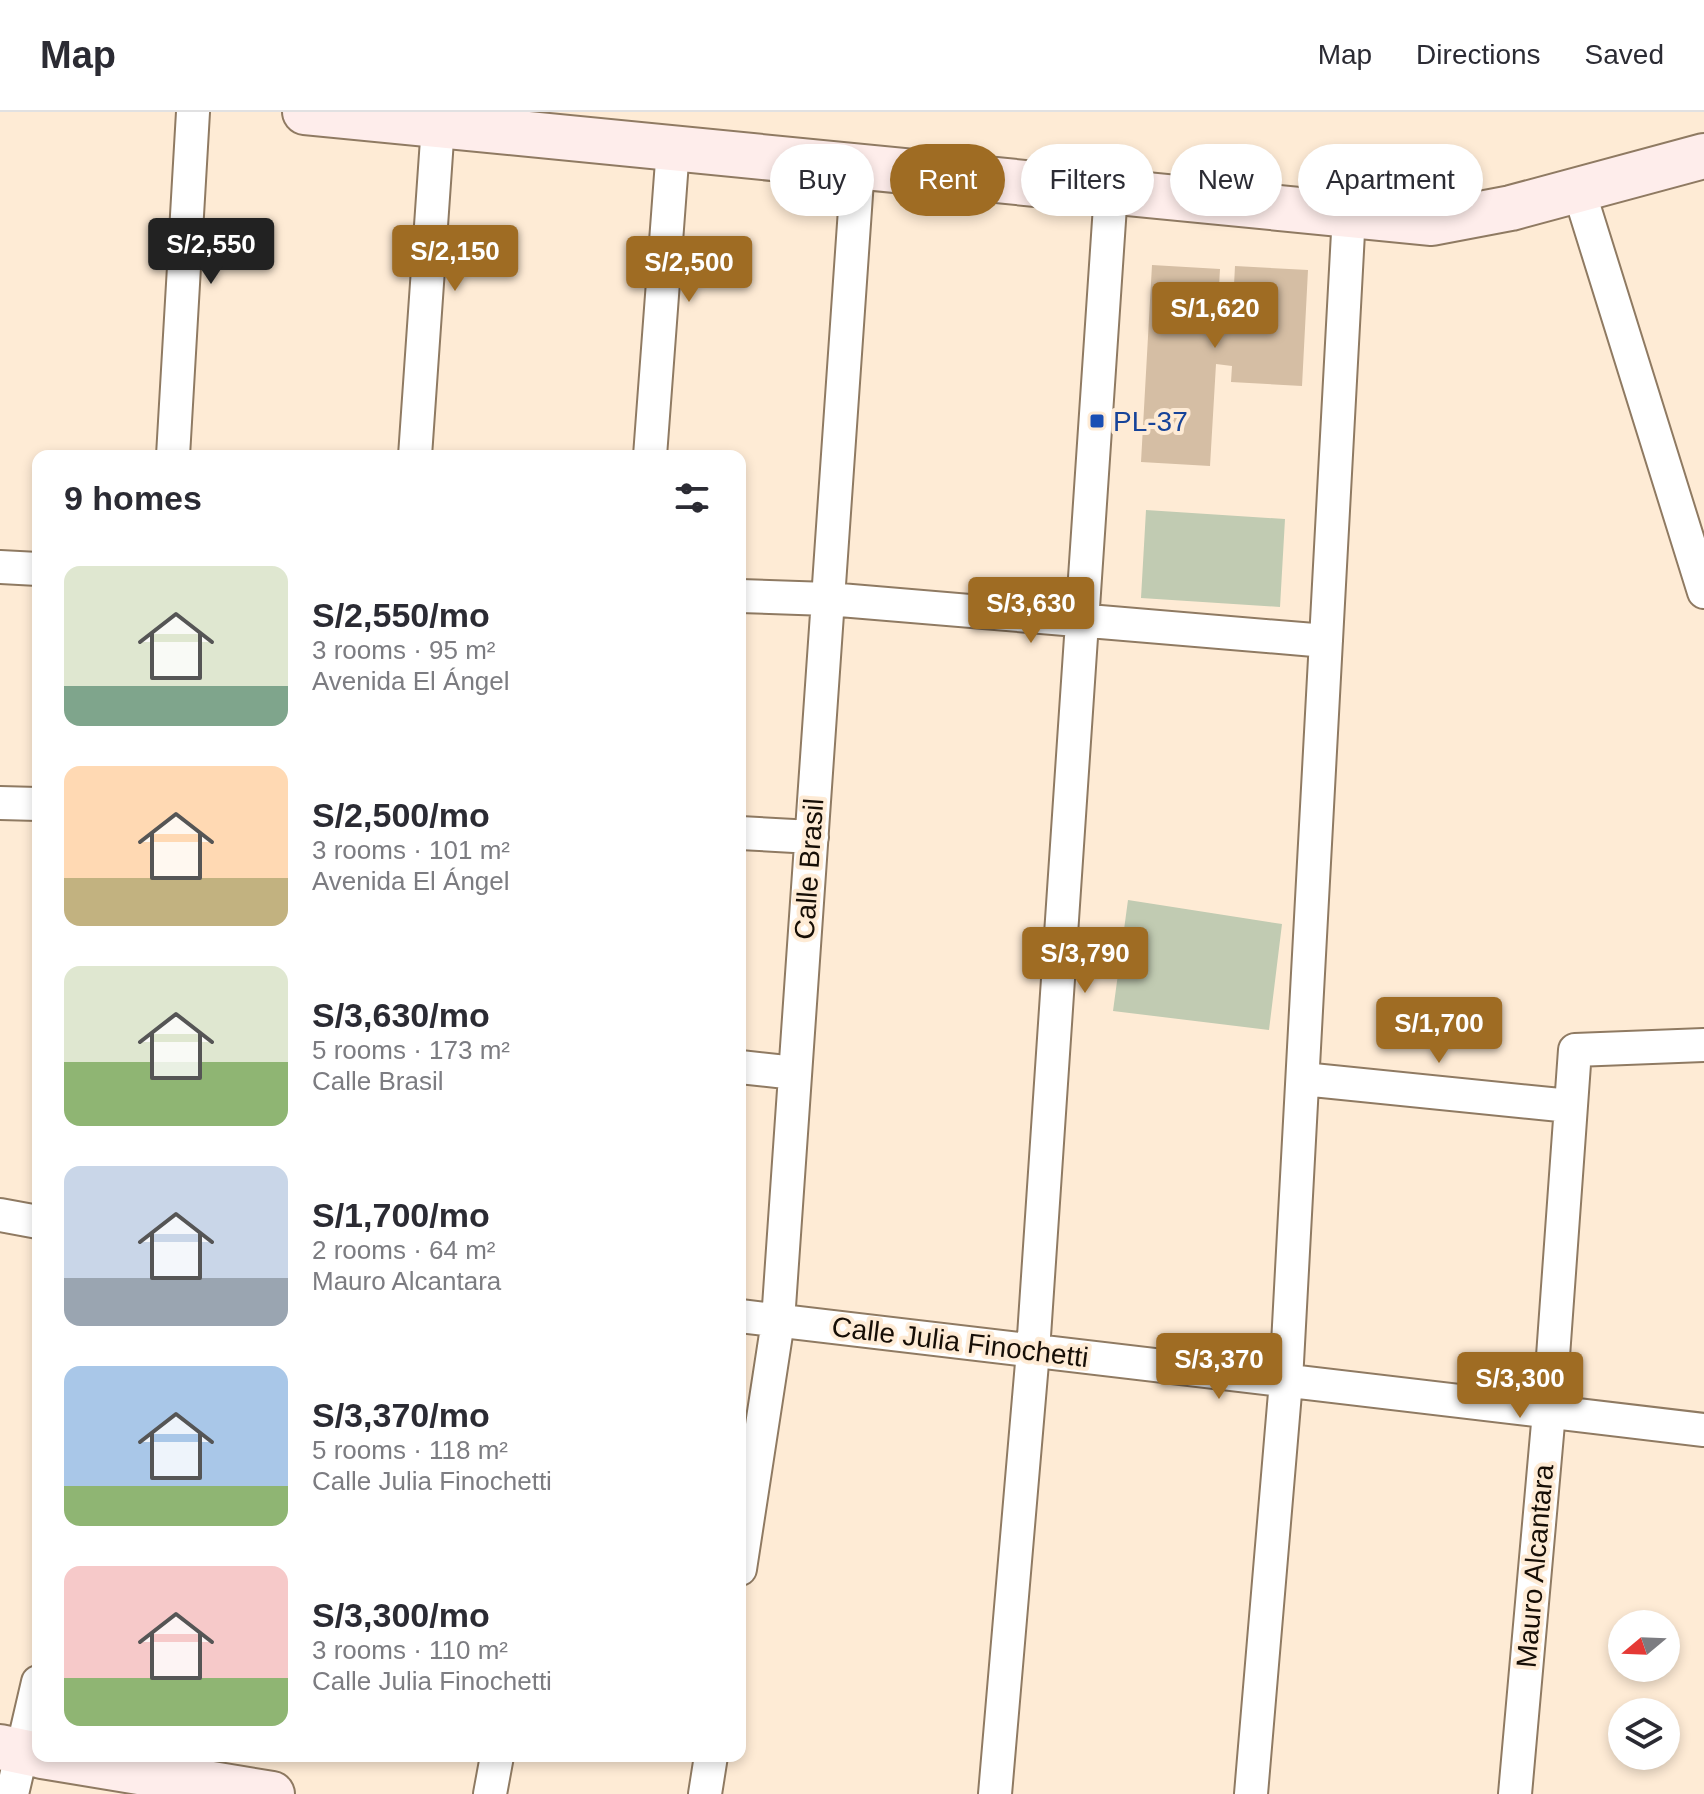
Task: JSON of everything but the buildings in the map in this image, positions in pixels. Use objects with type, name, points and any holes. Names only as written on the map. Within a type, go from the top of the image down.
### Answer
[{"type":"street","points":[[173,450],[193,112]]},
{"type":"street","points":[[305,112],[770,157]]},
{"type":"street","points":[[415,450],[438,125]]},
{"type":"street","points":[[650,450],[673,148]]},
{"type":"street","points":[[1483,213],[1579,191],[1704,156]]},
{"type":"street","points":[[874,168],[1021,182]]},
{"type":"street","points":[[1579,191],[1698,549],[1704,592]]},
{"type":"street","points":[[1154,195],[1298,209]]},
{"type":"street","name":"Calle Brasil","points":[[746,1530],[778,1321],[855,216]]},
{"type":"street","points":[[995,1794],[1033,1351],[1109,216]]},
{"type":"street","points":[[1251,1794],[1286,1381],[1349,216]]},
{"type":"street","points":[[1367,216],[1432,223],[1469,216]]},
{"type":"street","points":[[0,567],[32,569]]},
{"type":"street","points":[[746,596],[828,599],[1326,641]]},
{"type":"street","points":[[0,803],[32,804]]},
{"type":"street","points":[[746,833],[812,837]]},
{"type":"street","name":"Mauro Alcantara","points":[[1515,1794],[1549,1412],[1575,1050],[1704,1045]]},
{"type":"street","points":[[746,1068],[795,1073]]},
{"type":"street","points":[[1303,1079],[1570,1106]]},
{"type":"street","points":[[0,1215],[32,1221]]},
{"type":"street","name":"Calle Julia Finochetti","points":[[746,1317],[1704,1430]]},
{"type":"street","points":[[32,1714],[23,1761],[272,1794]]},
{"type":"street","points":[[490,1794],[496,1762]]},
{"type":"street","points":[[705,1794],[710,1762]]},
{"type":"green space","points":[[1146,510],[1285,519],[1280,607],[1141,598]]},
{"type":"green space","points":[[1128,900],[1282,924],[1269,1030],[1113,1011]]},
{"type":"place","name":"PL-37","points":[[1097,421]]}]
